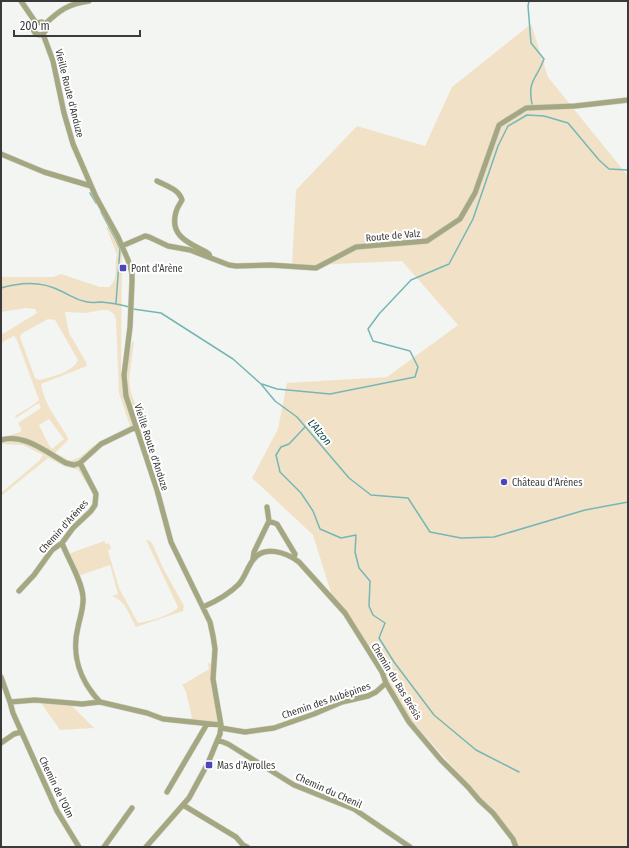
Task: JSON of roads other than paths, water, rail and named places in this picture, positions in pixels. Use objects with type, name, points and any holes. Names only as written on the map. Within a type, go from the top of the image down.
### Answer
[{"type":"street","points":[[21,1],[36,23]]},
{"type":"street","points":[[45,24],[67,6],[78,2],[89,1]]},
{"type":"street","points":[[36,23],[42,22],[45,24]]},
{"type":"street","points":[[36,23],[33,28],[36,34],[40,35],[44,34],[47,29],[45,24]]},
{"type":"street","name":"Vieille Route d'Anduze","points":[[44,34],[53,61],[68,129],[82,167],[122,246],[132,273],[130,327],[124,375],[126,396],[158,490],[172,542],[210,622],[214,636],[215,649],[213,685],[221,726],[218,740],[202,774],[183,805],[162,827],[146,847]]},
{"type":"street","name":"Route de Valz","points":[[122,246],[145,236],[168,246],[190,250],[223,263],[236,266],[270,264],[316,268],[356,247],[427,241],[460,219],[475,194],[498,125],[526,108],[574,106],[628,100]]},
{"type":"street","points":[[1,154],[44,172],[91,186]]},
{"type":"street","points":[[157,181],[178,193],[181,197],[182,200],[177,208],[174,219],[177,233],[186,241],[209,254],[210,257]]},
{"type":"street","points":[[1,440],[11,438],[22,440],[66,463],[74,465],[80,463],[100,444],[136,428]]},
{"type":"street","name":"Chemin d'Arènes","points":[[19,591],[34,575],[52,550],[62,543],[73,528],[91,511],[96,499],[96,494],[80,463]]},
{"type":"street","points":[[203,607],[220,600],[239,583],[253,560],[254,552],[269,521],[267,507]]},
{"type":"street","points":[[269,521],[277,524],[295,554],[294,558]]},
{"type":"street","points":[[62,543],[83,592],[83,606],[75,637],[76,662],[86,684],[100,702]]},
{"type":"street","name":"Chemin du Bas Brésis","points":[[253,560],[257,555],[264,552],[280,552],[294,558],[307,569],[345,613],[382,672],[386,683],[409,722],[441,760],[493,813],[513,839],[516,847]]},
{"type":"street","name":"Chemin de l'Olm","points":[[1,678],[13,713],[57,811],[79,847]]},
{"type":"street","name":"Chemin des Aubépines","points":[[10,702],[36,700],[82,704],[100,702],[147,713],[163,719],[221,726],[245,732],[274,728],[314,714],[342,702],[368,696],[376,692],[386,683]]},
{"type":"street","points":[[166,792],[206,724]]},
{"type":"street","points":[[1,743],[14,734],[21,732]]},
{"type":"street","name":"Chemin du Chenil","points":[[218,740],[228,744],[294,785],[354,809],[410,847]]},
{"type":"street","points":[[183,805],[236,837],[243,845],[247,847]]},
{"type":"street","points":[[104,847],[132,808]]},
{"type":"waterway","points":[[529,1],[528,6],[531,43],[544,59],[532,84],[532,104]]},
{"type":"waterway","points":[[262,384],[277,389],[330,394],[415,377],[418,367],[410,351],[373,341],[368,329],[379,314],[411,280],[449,264],[473,219],[498,146],[508,126],[527,115],[544,116],[568,123],[599,160],[609,169],[628,170]]},
{"type":"waterway","points":[[90,193],[96,203]]},
{"type":"waterway","points":[[101,212],[120,249],[116,303]]},
{"type":"waterway","name":"L'Alzon","points":[[1,288],[24,284],[46,285],[82,301],[112,303],[129,307]]},
{"type":"waterway","name":"L'Alzon","points":[[133,309],[161,313],[233,359],[261,384],[275,401],[297,417],[349,478],[371,495],[408,498],[430,532],[461,538],[494,537],[585,510],[628,502]]},
{"type":"waterway","points":[[305,427],[289,444],[281,447],[276,455],[280,472],[301,493],[313,511],[320,529],[341,538],[356,535],[355,552],[359,568],[370,581],[369,606],[373,615],[385,623],[379,638],[394,662],[434,715],[476,750],[519,772]]},
{"type":"place","name":"Pont d'Arène","points":[[123,268]]},
{"type":"place","name":"Château d'Arènes","points":[[504,482]]},
{"type":"place","name":"Mas d'Ayrolles","points":[[209,765]]}]
